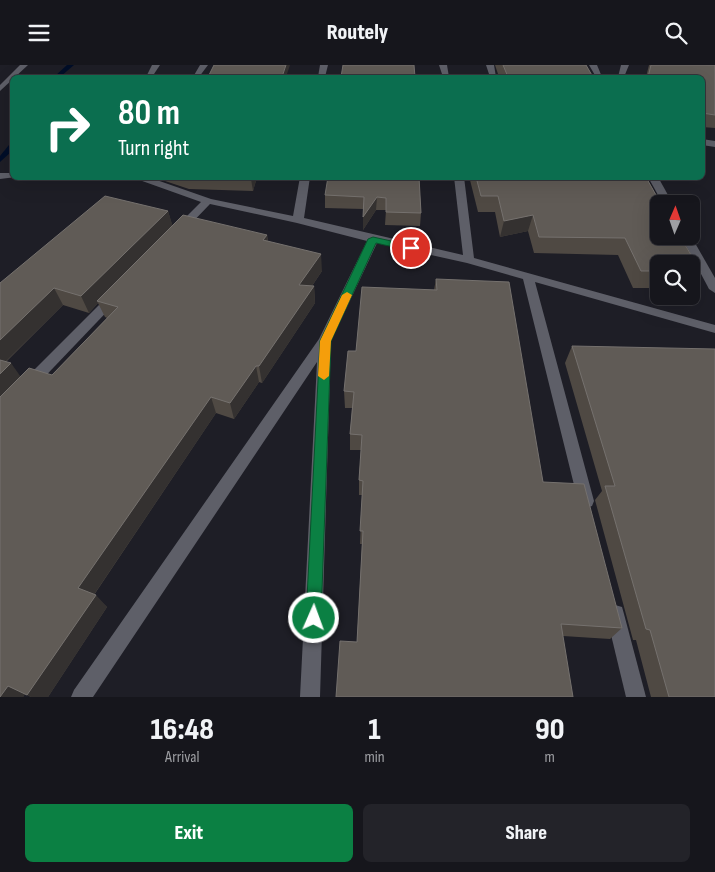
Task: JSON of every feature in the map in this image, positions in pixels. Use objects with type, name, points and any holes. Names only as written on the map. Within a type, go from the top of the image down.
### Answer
[{"type":"street","points":[[14,75],[24,65]]},
{"type":"street","points":[[0,89],[10,79]]},
{"type":"street","points":[[146,180],[208,201],[469,260],[715,329]]},
{"type":"street","points":[[298,220],[305,180]]},
{"type":"street","points":[[460,180],[469,260]]},
{"type":"street","points":[[655,180],[663,195]]},
{"type":"street","points":[[174,235],[208,201]]},
{"type":"street","points":[[81,697],[325,341],[373,239]]},
{"type":"street","points":[[691,245],[715,289]]},
{"type":"street","points":[[528,277],[589,516]]},
{"type":"street","points":[[21,392],[126,285]]},
{"type":"street","points":[[310,697],[325,341]]},
{"type":"street","points":[[612,602],[636,697]]},
{"type":"building","points":[[214,65],[286,65],[283,75],[209,75]]},
{"type":"building","points":[[343,65],[414,65],[415,75],[341,75]]},
{"type":"building","points":[[503,65],[586,65],[592,75],[507,75]]},
{"type":"building","points":[[651,65],[715,65],[715,115],[705,113],[705,75],[648,75]]},
{"type":"building","points":[[328,180],[419,180],[421,213],[386,212],[386,198],[377,197],[363,217],[364,197],[325,195]]},
{"type":"building","points":[[477,180],[648,180],[656,195],[650,195],[650,245],[685,245],[691,255],[650,255],[650,271],[641,271],[625,238],[539,237],[533,215],[504,221],[498,196],[481,196]]},
{"type":"building","points":[[105,196],[168,211],[81,296],[54,288],[0,340],[0,283]]},
{"type":"building","points":[[183,215],[267,235],[263,240],[321,254],[299,285],[314,286],[259,366],[256,366],[230,403],[211,397],[78,588],[96,595],[27,695],[8,686],[0,697],[0,397],[29,368],[52,375],[118,307],[97,301]]},
{"type":"building","points":[[436,279],[509,282],[543,482],[584,484],[622,628],[561,624],[573,697],[336,697],[340,641],[357,642],[363,531],[360,531],[363,481],[359,480],[362,435],[350,434],[354,392],[344,391],[348,351],[356,351],[362,287],[437,290]]},
{"type":"building","points":[[572,346],[715,349],[715,697],[669,697],[650,630],[646,629],[605,486],[615,486]]},
{"type":"building","points":[[0,360],[11,363],[0,374]]},
{"type":"waterway","points":[[59,75],[71,65]]},
{"type":"waterway","points":[[0,160],[10,149]]},
{"type":"slow traffic","points":[[324,376],[325,341],[347,295]]},
{"type":"route","points":[[314,618],[325,341],[373,239],[411,248]]}]
